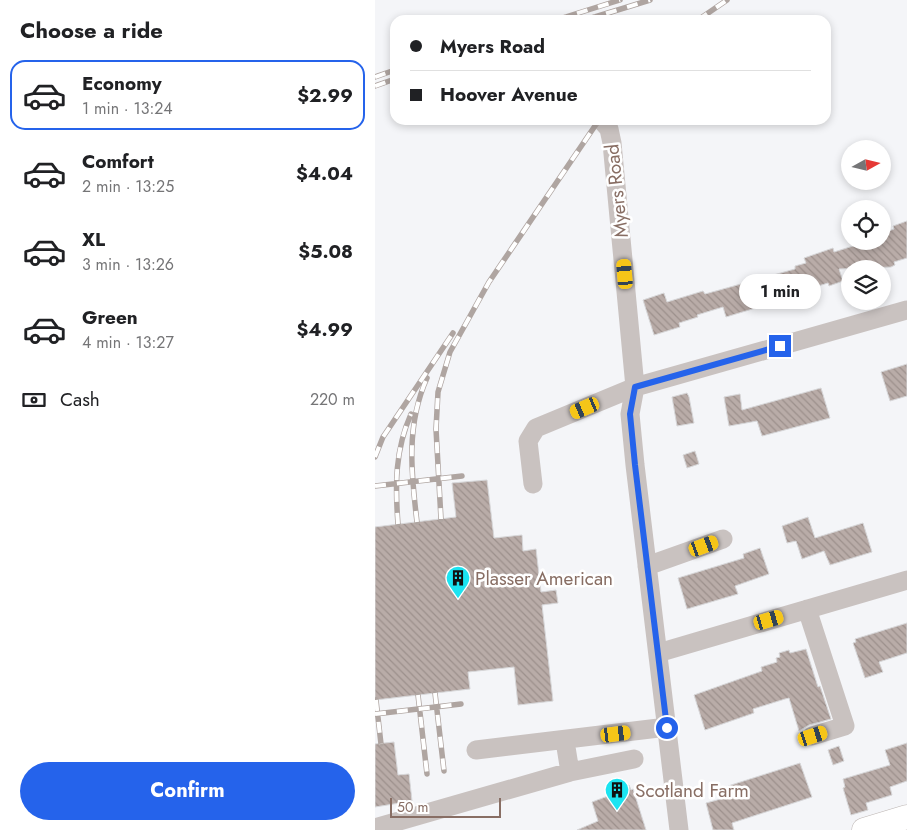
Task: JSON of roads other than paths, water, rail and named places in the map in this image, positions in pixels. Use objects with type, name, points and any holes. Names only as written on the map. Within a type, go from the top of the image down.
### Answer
[{"type":"main road","points":[[864,830],[907,817]]},
{"type":"street","name":"Myers Road","points":[[605,125],[609,129],[613,143],[635,387],[630,414],[679,830]]},
{"type":"street","points":[[533,484],[528,441],[536,428],[635,387],[907,310]]},
{"type":"street","points":[[647,566],[723,539]]},
{"type":"street","points":[[658,653],[907,580]]},
{"type":"street","points":[[807,609],[845,726],[813,736]]},
{"type":"street","points":[[476,750],[667,728]]},
{"type":"street","points":[[565,740],[571,772]]},
{"type":"street","points":[[375,828],[571,772],[634,759]]},
{"type":"railway","points":[[572,15],[620,0]]},
{"type":"railway","points":[[601,15],[650,0]]},
{"type":"railway","points":[[705,15],[727,0]]},
{"type":"railway","points":[[375,77],[390,72]]},
{"type":"railway","points":[[375,86],[390,81]]},
{"type":"railway","points":[[441,519],[436,429],[438,392],[450,352],[489,282],[596,125]]},
{"type":"railway","points":[[375,457],[383,437],[453,333]]},
{"type":"railway","points":[[417,522],[412,467],[413,431],[420,396],[427,378]]},
{"type":"railway","points":[[398,524],[397,468],[402,441],[411,414]]},
{"type":"railway","points":[[375,486],[462,476]]},
{"type":"railway","points":[[435,693],[444,771]]},
{"type":"railway","points":[[418,695],[427,774]]},
{"type":"railway","points":[[376,700],[381,744]]},
{"type":"railway","points":[[375,714],[461,704]]},
{"type":"place","name":"Plasser American","points":[[458,599]]},
{"type":"place","name":"Scotland Farm","points":[[617,811]]}]
